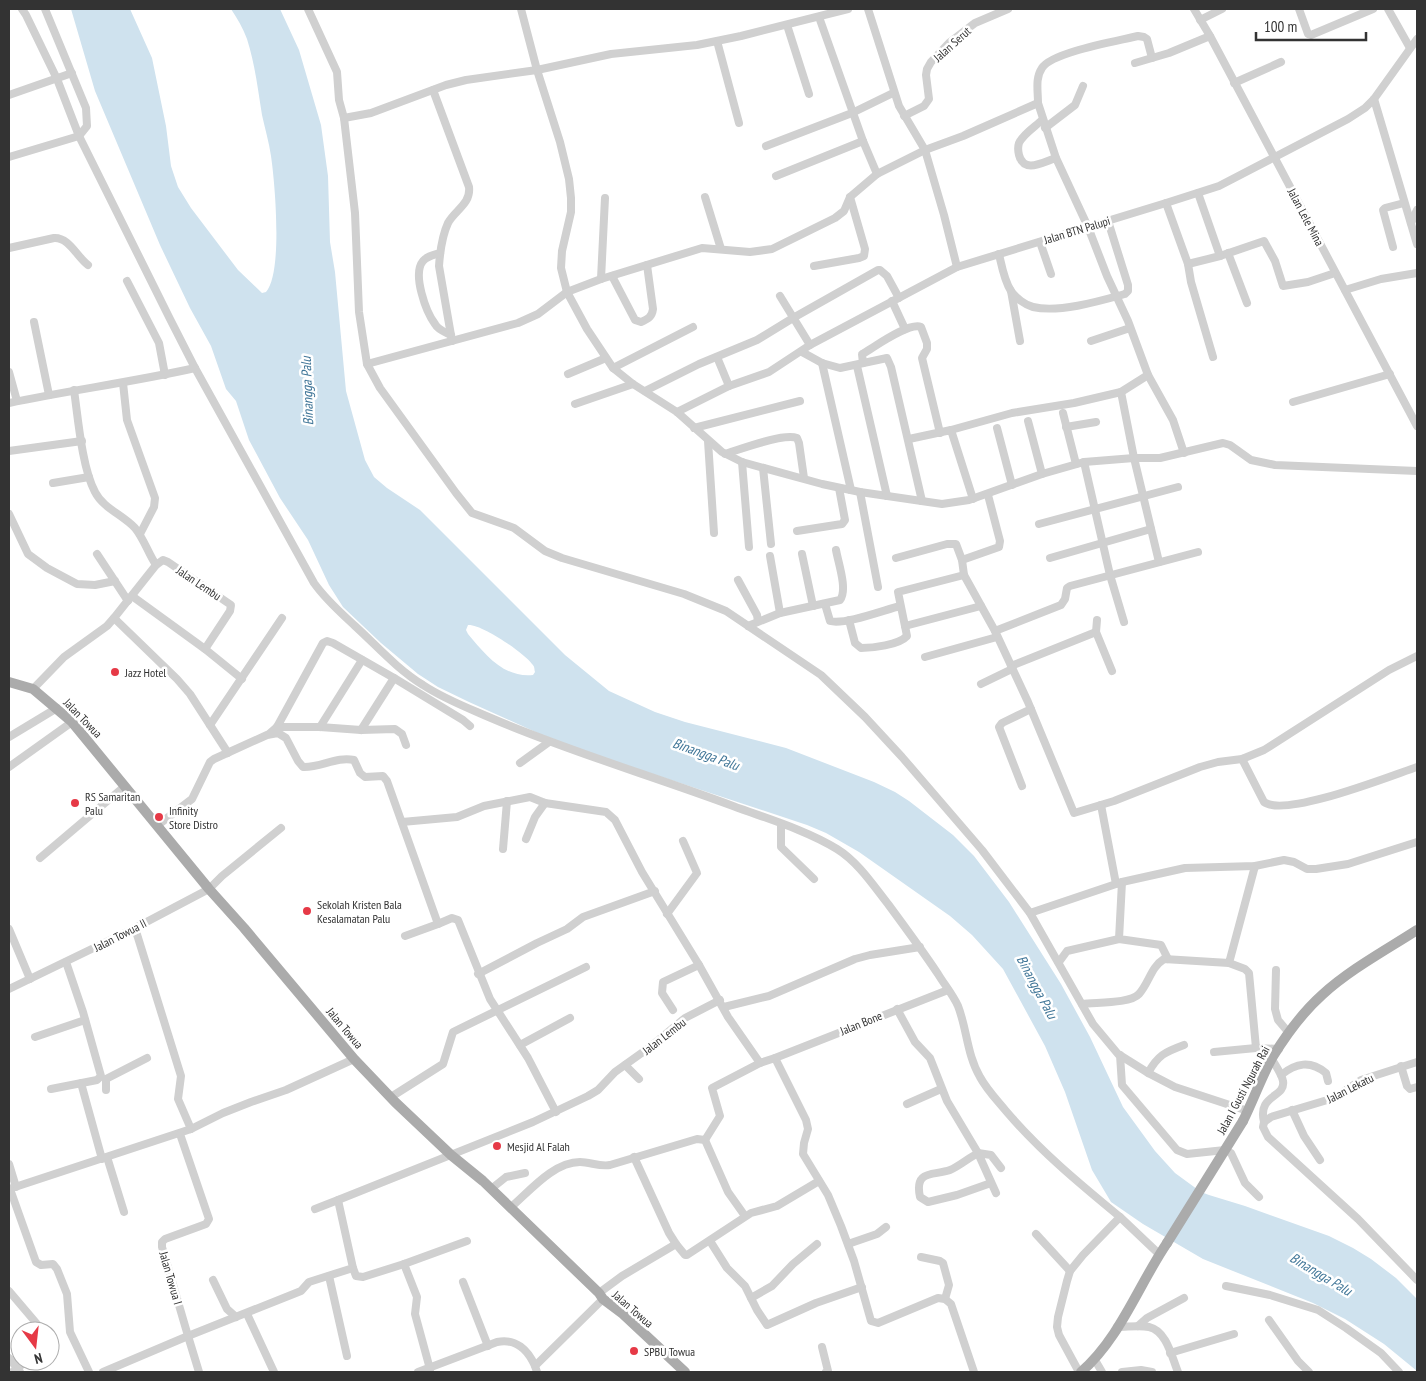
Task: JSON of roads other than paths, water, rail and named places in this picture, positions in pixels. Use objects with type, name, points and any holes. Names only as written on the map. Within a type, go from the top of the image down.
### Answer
[{"type":"main road","name":"Jalan Towua","points":[[9,682],[33,689],[72,722],[354,1059],[390,1097],[491,1189],[601,1296],[686,1372]]},
{"type":"main road","name":"Jalan I Gusti Ngurah Rai","points":[[1080,1372],[1095,1360],[1117,1327],[1159,1254],[1243,1121],[1272,1059],[1288,1033],[1306,1011],[1334,984],[1417,930]]},
{"type":"street","points":[[22,9],[57,79],[79,136],[195,368],[314,583],[331,605],[390,661],[423,685],[467,707],[549,742],[691,790],[780,824],[838,850],[853,862],[875,888],[920,947],[955,999],[965,1026],[973,1063],[978,1076],[986,1088],[1019,1126],[1053,1160],[1120,1217],[1159,1254]]},
{"type":"street","points":[[9,157],[79,136],[87,126],[86,108],[45,9]]},
{"type":"street","points":[[308,9],[336,72],[339,100],[344,118],[355,213],[358,312],[367,364],[380,388],[472,513],[514,528],[545,551],[562,558],[700,600],[726,612],[821,675],[865,717],[982,850],[1030,913],[1099,1032],[1120,1056],[1174,1087],[1248,1111]]},
{"type":"street","points":[[521,9],[569,179],[571,212],[562,251],[561,268],[567,292],[587,329],[613,368],[633,384],[677,412],[725,454],[742,462],[839,488],[942,504],[988,495],[1042,474],[1080,463],[1134,458],[1160,458],[1224,444],[1230,445],[1251,460],[1275,465],[1417,471]]},
{"type":"street","points":[[344,118],[371,113],[466,80],[537,70],[612,54],[697,45],[848,9]]},
{"type":"street","points":[[868,9],[893,93],[904,116],[925,150],[957,267]]},
{"type":"street","name":"Jalan Serut","points":[[904,116],[924,106],[929,99],[926,69],[931,62],[950,43],[975,23],[1008,9]]},
{"type":"street","name":"Jalan Lele Mina","points":[[1194,9],[1417,426]]},
{"type":"street","points":[[1200,20],[1222,9]]},
{"type":"street","points":[[1299,9],[1308,34],[1311,35],[1362,11],[1373,9]]},
{"type":"street","points":[[1388,9],[1410,48]]},
{"type":"street","points":[[819,17],[862,141],[877,174]]},
{"type":"street","points":[[787,25],[809,94]]},
{"type":"street","points":[[1152,58],[1147,40],[1144,37],[1138,36],[1066,54],[1048,62],[1042,67],[1037,78],[1038,103],[1056,158],[1088,227],[1148,376],[1173,420],[1184,453]]},
{"type":"street","points":[[1134,63],[1169,53],[1210,36]]},
{"type":"street","name":"Jalan BTN Palupi","points":[[677,412],[729,386],[769,372],[810,345],[957,267],[1166,204],[1219,186],[1348,119],[1365,108],[1374,99],[1417,39]]},
{"type":"street","points":[[717,41],[739,123]]},
{"type":"street","points":[[1234,83],[1281,62]]},
{"type":"street","points":[[9,95],[72,73]]},
{"type":"street","points":[[1056,158],[1031,166],[1024,164],[1020,156],[1020,142],[1075,104],[1083,86]]},
{"type":"street","points":[[433,90],[470,192],[467,200],[448,222],[440,253],[439,266],[451,338]]},
{"type":"street","points":[[766,146],[852,113],[893,93]]},
{"type":"street","points":[[1374,99],[1417,244]]},
{"type":"street","points":[[367,364],[451,338],[530,318],[567,292],[601,279],[694,250],[720,249],[750,252],[772,249],[834,218],[844,211],[850,197],[877,174],[925,150],[963,136],[1038,103]]},
{"type":"street","points":[[776,176],[862,141]]},
{"type":"street","points":[[1198,193],[1220,256]]},
{"type":"street","points":[[705,197],[720,249]]},
{"type":"street","points":[[814,266],[864,256],[865,250],[850,197]]},
{"type":"street","points":[[601,279],[605,198]]},
{"type":"street","points":[[1393,247],[1383,210],[1404,203]]},
{"type":"street","points":[[1166,204],[1188,264],[1190,282],[1212,357]]},
{"type":"street","points":[[1410,222],[1417,210]]},
{"type":"street","points":[[1011,291],[1031,307],[1045,309],[1125,294],[1128,291],[1128,285],[1108,221]]},
{"type":"street","points":[[9,248],[60,238],[72,247],[88,265]]},
{"type":"street","points":[[1040,242],[1050,274]]},
{"type":"street","points":[[1188,264],[1265,242],[1281,283],[1285,286],[1308,282],[1336,273]]},
{"type":"street","points":[[440,253],[424,259],[421,264],[420,291],[435,325],[451,338]]},
{"type":"street","points":[[1228,253],[1247,303]]},
{"type":"street","points":[[999,254],[1005,278],[1011,291],[1020,341]]},
{"type":"street","points":[[612,276],[635,320],[641,322],[652,315],[654,309],[647,265]]},
{"type":"street","points":[[645,391],[716,356],[757,340],[792,318],[878,270],[887,276],[905,329]]},
{"type":"street","points":[[1344,290],[1381,279],[1417,274]]},
{"type":"street","points":[[127,282],[159,343],[165,375]]},
{"type":"street","points":[[780,296],[810,345]]},
{"type":"street","points":[[34,322],[49,395]]},
{"type":"street","points":[[887,496],[860,364],[864,352],[905,329],[919,326],[927,343],[927,349],[922,358],[940,433]]},
{"type":"street","points":[[613,368],[693,327]]},
{"type":"street","points":[[1091,341],[1130,328]]},
{"type":"street","points":[[802,352],[822,363],[840,368],[887,358],[922,501]]},
{"type":"street","points":[[716,356],[729,386]]},
{"type":"street","points":[[568,374],[606,358]]},
{"type":"street","points":[[822,363],[851,490]]},
{"type":"street","points":[[9,372],[13,402],[123,383],[195,368]]},
{"type":"street","points":[[1293,402],[1390,374]]},
{"type":"street","points":[[908,439],[940,433],[1012,413],[1074,403],[1121,392],[1148,376]]},
{"type":"street","points":[[123,383],[127,420],[156,501],[140,534]]},
{"type":"street","points":[[575,404],[633,384]]},
{"type":"street","points":[[33,689],[64,657],[107,626],[156,565],[140,534],[128,521],[97,496],[89,477],[74,390]]},
{"type":"street","points":[[1121,392],[1142,495],[1159,562]]},
{"type":"street","points":[[694,428],[800,401]]},
{"type":"street","points":[[1063,413],[1094,509],[1124,622]]},
{"type":"street","points":[[1028,421],[1042,474]]},
{"type":"street","points":[[1066,427],[1096,422]]},
{"type":"street","points":[[997,428],[1012,485]]},
{"type":"street","points":[[951,430],[973,499]]},
{"type":"street","points":[[725,454],[750,446],[794,437],[797,438],[799,443],[804,478]]},
{"type":"street","points":[[9,451],[82,441]]},
{"type":"street","points":[[708,441],[714,533]]},
{"type":"street","points":[[742,462],[749,547]]},
{"type":"street","points":[[763,468],[771,544]]},
{"type":"street","points":[[53,484],[89,477]]},
{"type":"street","points":[[1039,524],[1142,495],[1178,487]]},
{"type":"street","points":[[797,530],[842,524],[845,520],[839,488]]},
{"type":"street","points":[[860,492],[878,587]]},
{"type":"street","points":[[962,560],[999,547],[1000,541],[988,495]]},
{"type":"street","points":[[9,514],[28,554],[42,565],[73,582],[95,585],[115,581]]},
{"type":"street","points":[[1050,558],[1151,529]]},
{"type":"street","points":[[896,558],[953,543],[957,545],[964,575],[1012,667],[1074,814],[1200,767],[1218,762],[1242,759],[1275,744],[1389,670],[1417,656]]},
{"type":"street","points":[[748,626],[780,614],[840,600],[844,593],[836,550]]},
{"type":"street","points":[[925,657],[996,634],[1061,605],[1065,599],[1067,588],[1198,552]]},
{"type":"street","points":[[97,554],[115,581],[130,598],[205,649],[242,679]]},
{"type":"street","points":[[802,554],[812,606]]},
{"type":"street","points":[[770,556],[780,614]]},
{"type":"street","name":"Jalan Lembu","points":[[156,565],[163,560],[168,562],[231,605],[232,610],[205,649]]},
{"type":"street","points":[[849,620],[855,643],[861,648],[881,646],[903,640],[907,636],[898,592],[964,575]]},
{"type":"street","points":[[738,580],[757,614],[758,621]]},
{"type":"street","points":[[825,604],[830,620],[838,622],[900,606]]},
{"type":"street","points":[[905,626],[981,606]]},
{"type":"street","points":[[114,618],[177,679],[228,752]]},
{"type":"street","points":[[210,725],[282,618]]},
{"type":"street","points":[[1097,620],[1096,632],[1112,671]]},
{"type":"street","points":[[981,684],[1012,667],[1096,632]]},
{"type":"street","points":[[267,735],[277,727],[323,643],[327,641],[332,642],[394,678],[470,726]]},
{"type":"street","points":[[320,727],[362,660]]},
{"type":"street","points":[[361,730],[394,678]]},
{"type":"street","points":[[9,736],[57,708]]},
{"type":"street","points":[[1022,786],[1000,727],[1002,723],[1031,709]]},
{"type":"street","points":[[9,767],[72,722]]},
{"type":"street","points":[[277,727],[397,730],[402,734],[406,746]]},
{"type":"street","points":[[158,825],[192,799],[210,762],[267,735],[278,733],[284,736],[303,767],[345,758],[354,760],[360,773],[365,777],[383,776],[387,781],[438,924]]},
{"type":"street","points":[[520,763],[549,742]]},
{"type":"street","points":[[1242,759],[1264,802],[1269,806],[1331,797],[1417,767]]},
{"type":"street","points":[[40,858],[125,786]]},
{"type":"street","points":[[402,822],[457,817],[474,809],[530,797],[545,803],[606,812],[611,816],[732,1022],[760,1063]]},
{"type":"street","points":[[503,849],[507,801]]},
{"type":"street","points":[[526,839],[535,817],[545,803]]},
{"type":"street","points":[[1101,805],[1119,883],[1119,939]]},
{"type":"street","points":[[780,824],[781,847],[814,879]]},
{"type":"street","name":"Jalan Towua II","points":[[9,989],[135,928],[209,888],[281,828]]},
{"type":"street","points":[[668,914],[697,873],[684,841]]},
{"type":"street","points":[[1030,913],[1119,883],[1185,868],[1255,866],[1284,860],[1294,862],[1307,869],[1316,869],[1348,864],[1417,842]]},
{"type":"street","points":[[1229,963],[1255,866]]},
{"type":"street","points":[[478,974],[566,929],[583,916],[655,892]]},
{"type":"street","points":[[405,936],[452,918],[458,920],[478,974],[496,1010],[520,1045],[556,1112]]},
{"type":"street","points":[[135,928],[181,1076],[178,1099],[191,1130]]},
{"type":"street","points":[[9,929],[30,979]]},
{"type":"street","points":[[1059,962],[1067,951],[1119,939],[1161,945],[1168,959]]},
{"type":"street","name":"Jalan Lembu","points":[[314,1209],[556,1112],[598,1090],[615,1072],[650,1047],[685,1018],[722,1003],[768,996],[855,959],[920,947]]},
{"type":"street","points":[[1082,1004],[1124,1000],[1136,996],[1164,959],[1229,963],[1245,969],[1249,973],[1256,1048]]},
{"type":"street","points":[[66,962],[106,1090]]},
{"type":"street","points":[[674,1010],[662,993],[663,982],[699,965]]},
{"type":"street","points":[[390,1097],[443,1064],[452,1032],[586,967]]},
{"type":"street","points":[[1276,970],[1275,1009],[1278,1020],[1288,1033]]},
{"type":"street","name":"Jalan Bone","points":[[705,1140],[720,1116],[712,1088],[760,1063],[948,990]]},
{"type":"street","points":[[897,1009],[915,1042],[930,1058],[941,1089],[978,1153],[996,1193]]},
{"type":"street","points":[[520,1045],[570,1018]]},
{"type":"street","points":[[35,1038],[85,1020]]},
{"type":"street","points":[[1148,1073],[1156,1059],[1166,1051],[1184,1045]]},
{"type":"street","points":[[1214,1052],[1279,1048]]},
{"type":"street","points":[[1120,1056],[1122,1085],[1177,1150],[1188,1154],[1226,1150],[1231,1153],[1245,1183],[1259,1197]]},
{"type":"street","points":[[50,1089],[102,1080],[147,1058]]},
{"type":"street","points":[[775,1058],[806,1120],[808,1129],[803,1154],[828,1195],[848,1244],[872,1323],[878,1323],[938,1298],[945,1299],[952,1304],[974,1372]]},
{"type":"street","points":[[12,1188],[191,1130],[230,1110],[286,1090],[354,1059]]},
{"type":"street","points":[[1272,1059],[1283,1079],[1282,1088],[1264,1106],[1262,1114],[1263,1127],[1268,1137],[1358,1219],[1417,1280]]},
{"type":"street","name":"Jalan Lekatu","points":[[1264,1122],[1271,1117],[1334,1098],[1361,1080],[1417,1062]]},
{"type":"street","points":[[625,1065],[639,1079]]},
{"type":"street","points":[[1281,1075],[1292,1067],[1313,1065],[1326,1073],[1328,1081]]},
{"type":"street","points":[[1401,1066],[1408,1088],[1417,1087]]},
{"type":"street","points":[[81,1083],[124,1212]]},
{"type":"street","points":[[907,1104],[941,1089]]},
{"type":"street","points":[[1292,1110],[1304,1136],[1320,1160]]},
{"type":"street","name":"Jalan Towua I","points":[[180,1134],[209,1220],[206,1224],[164,1239],[162,1242],[188,1336]]},
{"type":"street","points":[[510,1208],[534,1188],[543,1177],[559,1168],[580,1162],[605,1166],[692,1140],[705,1140],[728,1192],[745,1216]]},
{"type":"street","points":[[991,1183],[957,1195],[928,1202],[920,1197],[919,1190],[922,1179],[927,1174],[951,1170],[978,1153],[991,1155],[1001,1168]]},
{"type":"street","points":[[634,1157],[669,1233],[685,1255],[710,1241],[745,1216],[759,1210],[777,1206],[819,1181]]},
{"type":"street","points":[[9,1164],[12,1188],[36,1262],[41,1265],[53,1264],[57,1269],[66,1294],[70,1332],[89,1372]]},
{"type":"street","points":[[491,1189],[506,1177],[525,1173]]},
{"type":"street","points":[[338,1200],[353,1268],[356,1276],[359,1277],[404,1264],[467,1241]]},
{"type":"street","points":[[1080,1372],[1057,1327],[1070,1271],[1082,1255],[1120,1217]]},
{"type":"street","points":[[848,1244],[877,1234],[886,1227]]},
{"type":"street","points":[[1036,1234],[1070,1271]]},
{"type":"street","points":[[710,1241],[727,1268],[745,1286],[768,1325],[816,1303],[862,1288]]},
{"type":"street","points":[[418,1372],[507,1340],[516,1343],[527,1351],[536,1369],[601,1296],[622,1276],[676,1244]]},
{"type":"street","points":[[751,1298],[772,1286],[793,1264],[817,1244]]},
{"type":"street","points":[[921,1256],[940,1260],[943,1263],[948,1285],[945,1299]]},
{"type":"street","points":[[404,1264],[416,1297],[415,1314],[430,1368]]},
{"type":"street","points":[[103,1372],[301,1291],[309,1282],[353,1268]]},
{"type":"street","points":[[330,1276],[347,1356]]},
{"type":"street","points":[[212,1280],[227,1310],[236,1317]]},
{"type":"street","points":[[463,1282],[488,1346]]},
{"type":"street","points":[[1226,1286],[1270,1295],[1318,1310],[1381,1353],[1399,1372]]},
{"type":"street","points":[[9,1291],[34,1321]]},
{"type":"street","points":[[1138,1326],[1147,1318],[1184,1298]]},
{"type":"street","points":[[247,1314],[274,1372]]},
{"type":"street","points":[[1269,1320],[1298,1361],[1309,1372]]},
{"type":"street","points":[[1117,1327],[1138,1326],[1157,1331],[1162,1336],[1178,1372]]},
{"type":"street","points":[[1170,1353],[1234,1334]]},
{"type":"street","points":[[188,1336],[198,1372]]},
{"type":"street","points":[[822,1347],[828,1365],[826,1372]]},
{"type":"street","points":[[1095,1360],[1102,1372]]},
{"type":"street","points":[[1122,1372],[1141,1370],[1152,1372]]},
{"type":"water","name":"Binangga Palu","points":[[71,9],[130,9],[152,58],[166,126],[171,166],[178,187],[191,208],[238,270],[262,293],[266,292],[275,267],[276,206],[273,169],[250,48],[244,31],[231,9],[280,9],[299,50],[321,125],[328,176],[330,242],[335,272],[346,391],[365,460],[374,477],[420,510],[565,655],[609,691],[655,712],[685,722],[786,748],[874,782],[909,801],[953,835],[974,856],[1009,902],[1061,984],[1090,1037],[1123,1107],[1155,1151],[1175,1173],[1201,1192],[1329,1236],[1371,1259],[1396,1278],[1417,1299],[1417,1371],[1384,1344],[1345,1319],[1313,1303],[1203,1259],[1143,1224],[1111,1202],[1092,1170],[1065,1092],[1045,1046],[1003,969],[972,935],[950,916],[859,852],[826,833],[807,825],[562,744],[438,687],[418,674],[381,643],[343,607],[329,585],[308,540],[280,498],[249,440],[236,401],[226,389],[211,346],[190,308],[160,245],[95,91]],"holes":[[[468,625],[492,634],[521,653],[534,666],[535,672],[533,675],[513,673],[488,657],[466,630]]]},
{"type":"place","name":"Jazz Hotel","points":[[115,672]]},
{"type":"place","name":"RS Samaritan Palu","points":[[75,803]]},
{"type":"place","name":"Infinity Store Distro","points":[[159,817]]},
{"type":"place","name":"Sekolah Kristen Bala Kesalamatan Palu","points":[[307,911]]},
{"type":"place","name":"Mesjid Al Falah","points":[[497,1146]]},
{"type":"place","name":"SPBU Towua","points":[[634,1351]]}]
